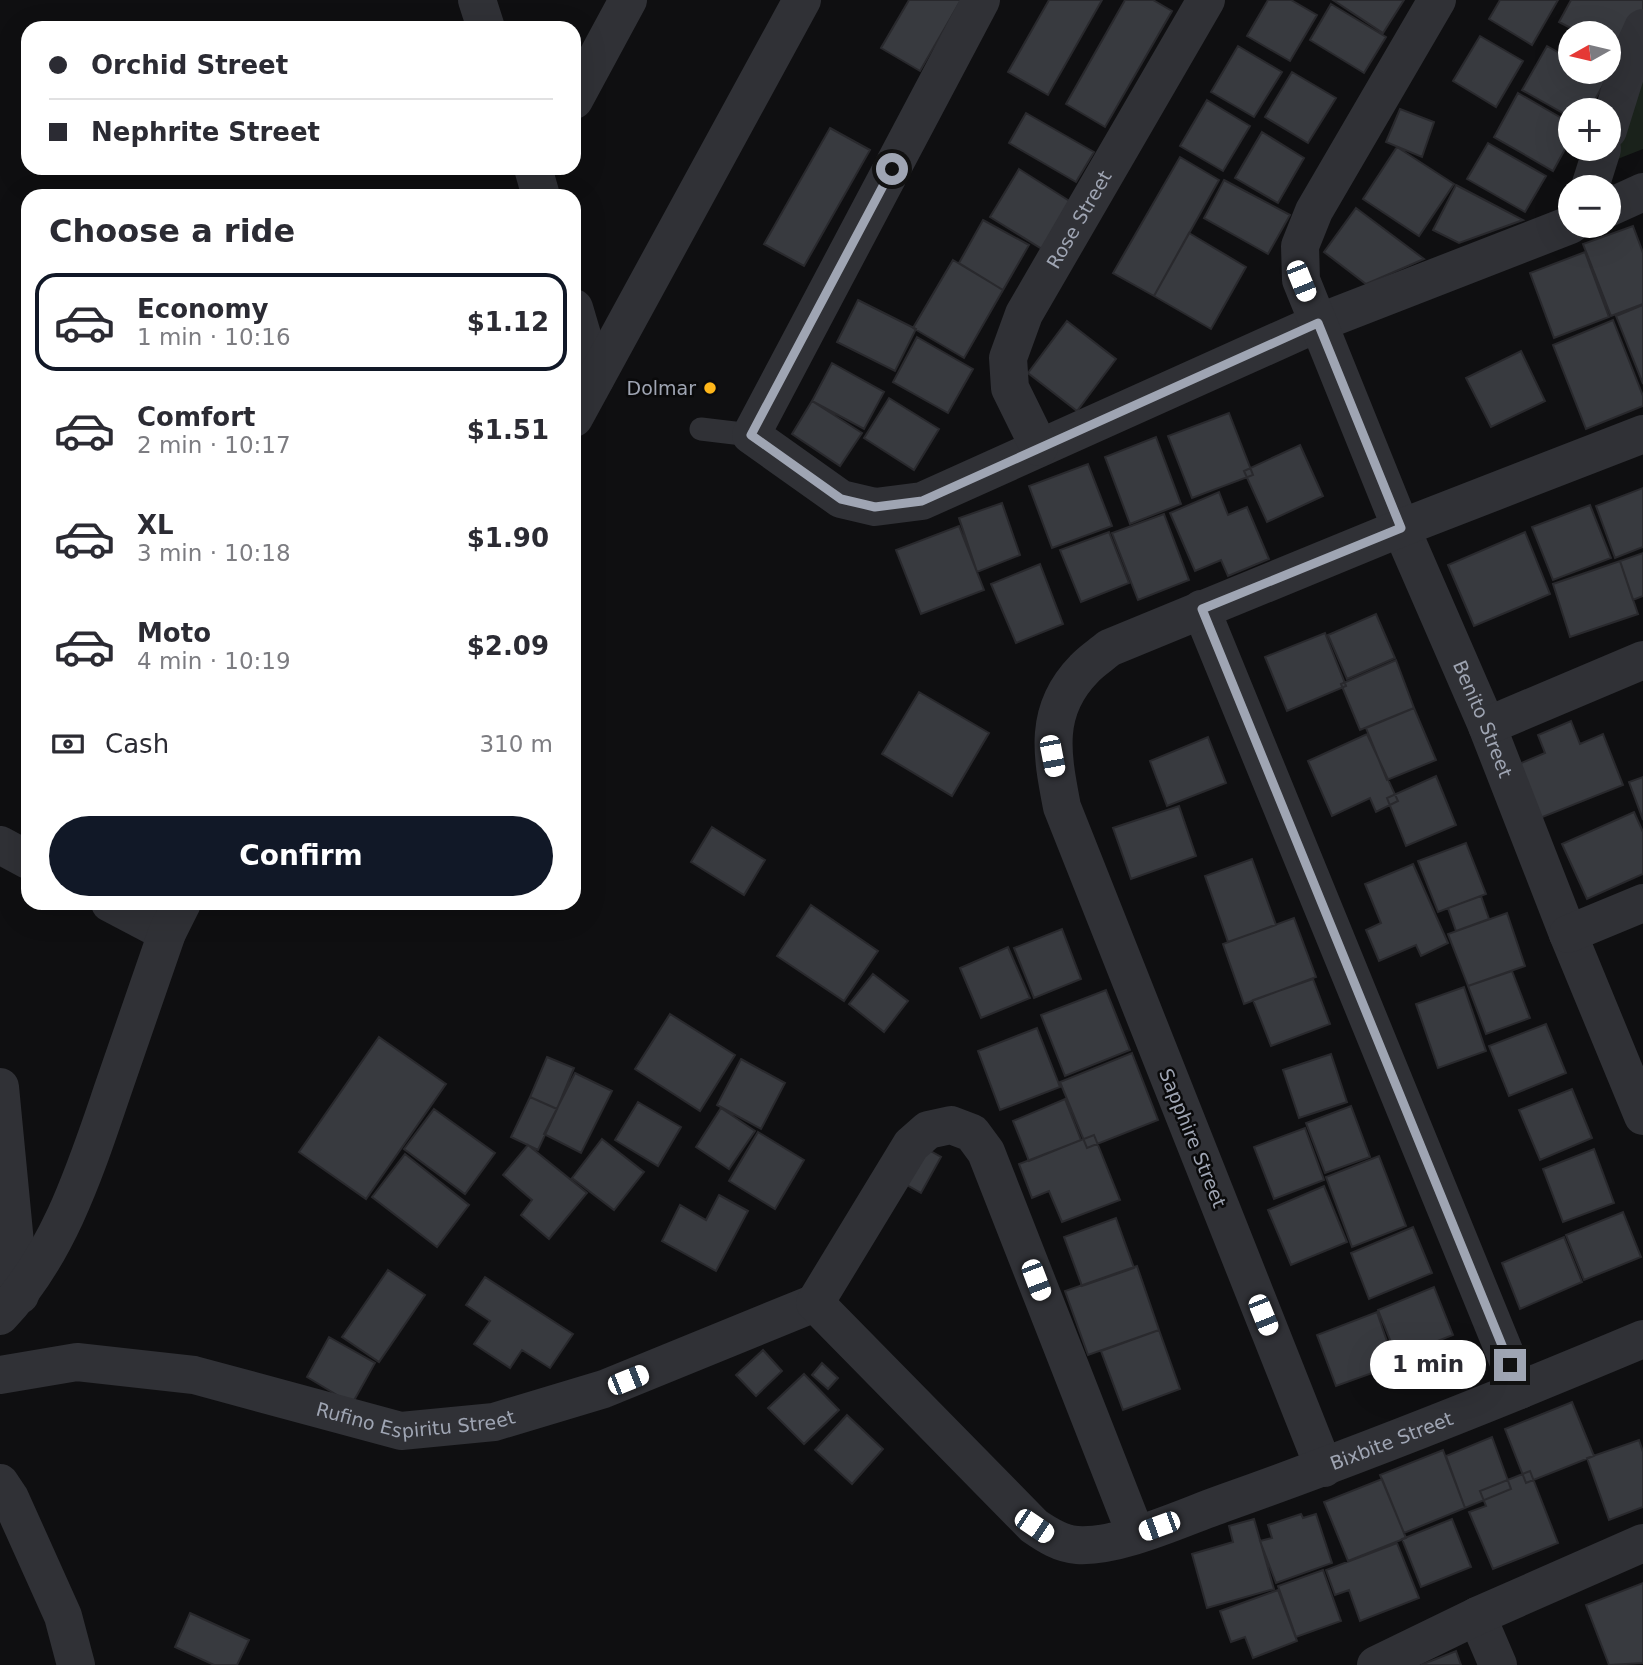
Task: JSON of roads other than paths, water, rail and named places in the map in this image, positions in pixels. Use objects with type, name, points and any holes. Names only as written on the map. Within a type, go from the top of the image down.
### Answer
[{"type":"street","points":[[477,0],[484,21]]},
{"type":"street","points":[[581,87],[628,0]]},
{"type":"street","points":[[581,405],[802,0]]},
{"type":"street","points":[[981,0],[751,435],[841,499],[875,507],[922,501],[1318,323],[1558,230]]},
{"type":"street","name":"Rose Street","points":[[1039,447],[1010,388],[1008,358],[1024,314],[1206,0]]},
{"type":"street","name":"Benito Street","points":[[1437,0],[1314,211],[1300,246],[1301,281],[1401,528],[1487,726],[1643,1116]]},
{"type":"street","points":[[1618,98],[1643,28]]},
{"type":"street","points":[[1621,202],[1643,192]]},
{"type":"street","points":[[581,332],[595,379]]},
{"type":"street","name":"Sapphire Street","points":[[1324,1468],[1062,807],[1052,756],[1058,706],[1083,669],[1109,648],[1401,528],[1643,434]]},
{"type":"street","points":[[1202,609],[1520,1390]]},
{"type":"street","points":[[1487,726],[1643,660]]},
{"type":"street","points":[[0,845],[21,856]]},
{"type":"street","points":[[1568,934],[1643,903]]},
{"type":"street","points":[[10,1305],[52,1241],[84,1174],[175,918],[140,910]]},
{"type":"street","points":[[0,1087],[10,1305]]},
{"type":"street","points":[[815,1303],[911,1145],[928,1130],[951,1125],[972,1133],[986,1152],[1136,1535]]},
{"type":"street","name":"Bixbite Street","points":[[815,1303],[1034,1526],[1054,1539],[1076,1545],[1099,1544],[1136,1535],[1324,1468],[1643,1339]]},
{"type":"street","name":"Rufino Espiritu Street","points":[[0,1375],[77,1362],[194,1376],[401,1431],[494,1422],[604,1389],[815,1303]]},
{"type":"street","points":[[0,1483],[10,1498],[63,1616],[76,1665]]},
{"type":"street","points":[[1376,1665],[1477,1616],[1643,1543]]},
{"type":"street","points":[[1477,1616],[1498,1665]]},
{"type":"lane","points":[[701,429],[751,435]]},
{"type":"place","name":"Dolmar","points":[[710,388]]}]
